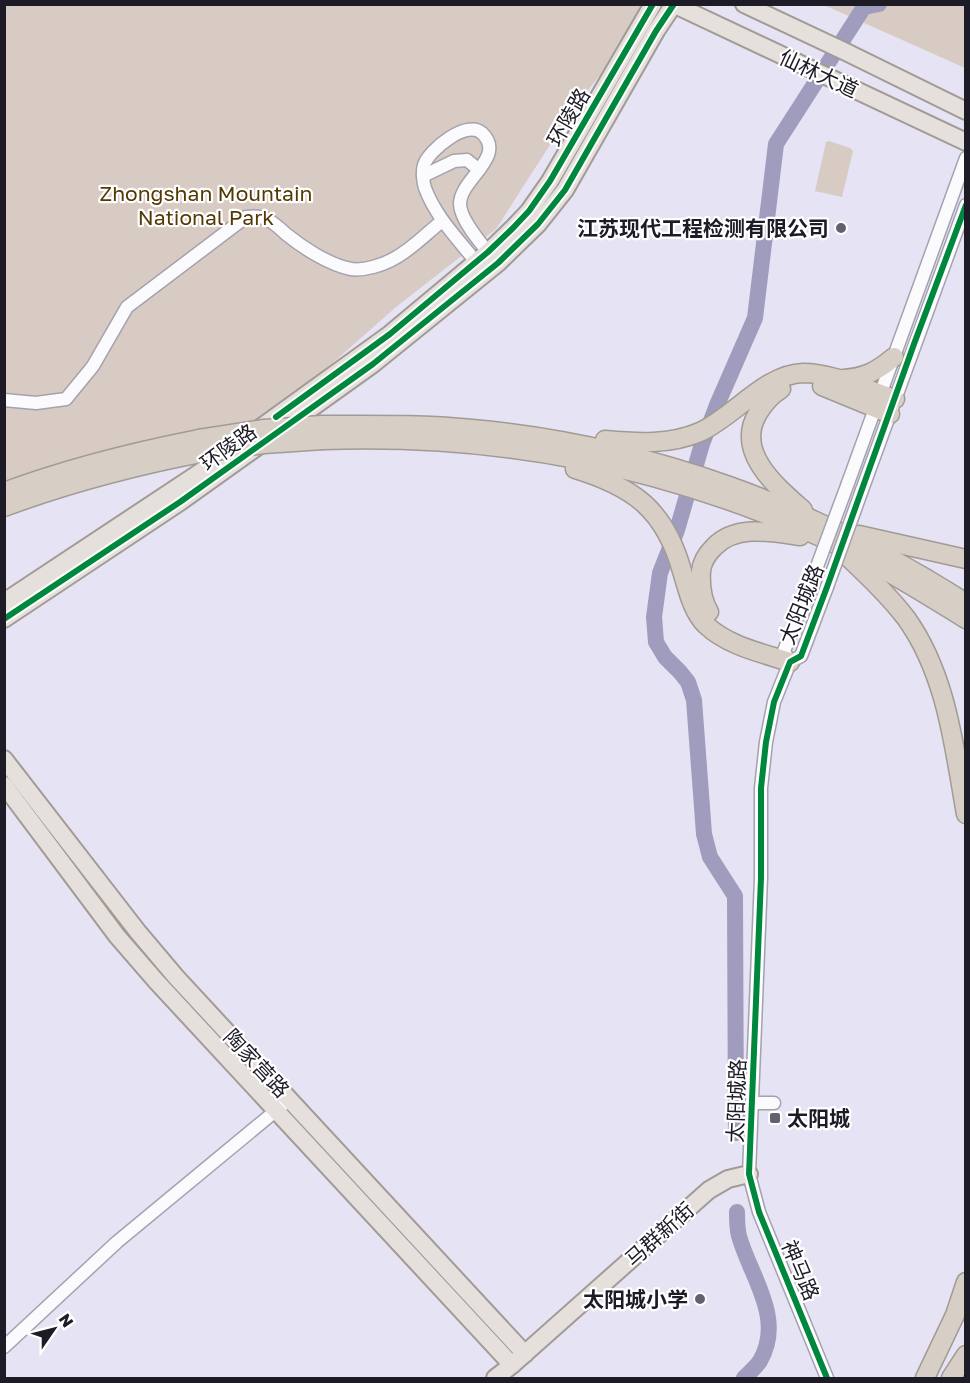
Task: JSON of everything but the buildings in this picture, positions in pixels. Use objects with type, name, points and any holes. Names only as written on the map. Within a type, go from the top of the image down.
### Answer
[{"type":"highway","points":[[322,433],[420,425],[632,443],[665,442],[701,431],[783,376],[803,373],[838,379],[855,379],[871,375],[894,357]]},
{"type":"highway","points":[[838,379],[885,404]]},
{"type":"highway","points":[[885,404],[815,383],[796,384],[778,390],[764,402],[754,419],[750,436],[755,456],[765,473],[816,521],[881,589],[906,618],[924,649],[946,709],[966,814]]},
{"type":"highway","points":[[4,507],[91,478],[264,429],[488,444],[682,477]]},
{"type":"highway","points":[[472,429],[557,440],[622,453],[682,477],[758,496],[816,521]]},
{"type":"highway","points":[[420,439],[509,453],[597,476],[620,485],[654,514],[669,535],[696,612],[707,626],[733,642],[792,656]]},
{"type":"highway","points":[[4,492],[86,464],[143,450],[200,446]]},
{"type":"highway","points":[[701,483],[754,509],[884,555],[966,603]]},
{"type":"highway","points":[[792,656],[724,628],[713,618],[706,607],[701,593],[702,565],[708,553],[731,535],[763,531],[832,538],[885,540],[966,559]]},
{"type":"highway","points":[[832,538],[966,619]]},
{"type":"highway","points":[[928,1378],[955,1315],[966,1282]]},
{"type":"highway","points":[[928,1378],[966,1317]]},
{"type":"highway","points":[[951,1378],[966,1355]]},
{"type":"main road","name":"环陵路","points":[[4,619],[180,502],[373,364],[487,263],[550,181],[653,4]]},
{"type":"main road","name":"仙林大道","points":[[744,4],[966,111]]},
{"type":"main road","name":"环陵路","points":[[4,602],[207,467],[487,263],[520,242],[565,190],[656,31],[674,5]]},
{"type":"main road","name":"仙林大道","points":[[674,5],[966,142]]},
{"type":"main road","name":"陶家营路","points":[[4,759],[138,932],[284,1104],[512,1365]]},
{"type":"main road","name":"陶家营路","points":[[4,785],[117,936],[200,1029],[284,1104],[525,1354]]},
{"type":"main road","name":"马群新街","points":[[495,1378],[525,1354],[708,1190],[728,1179],[749,1174]]},
{"type":"street","points":[[468,129],[477,129],[490,145],[489,154],[462,195],[460,205],[487,263],[442,221],[424,187],[424,165],[431,154],[453,135],[468,129]]},
{"type":"street","name":"太阳城路","points":[[749,1174],[761,878],[761,788],[766,742],[774,702],[792,656],[827,587],[862,490],[885,404],[894,357],[966,158]]},
{"type":"street","points":[[423,176],[454,161],[467,160],[479,170]]},
{"type":"street","name":"太阳城路","points":[[792,656],[812,580],[848,483],[885,404],[966,205]]},
{"type":"street","points":[[4,400],[36,403],[66,399],[93,366],[127,307],[246,217],[256,215],[267,218],[296,242],[324,259],[351,269],[378,266],[396,258],[442,221]]},
{"type":"street","points":[[753,1103],[774,1103]]},
{"type":"street","points":[[4,1347],[117,1242],[284,1104]]},
{"type":"street","name":"神马路","points":[[749,1174],[759,1212],[827,1378]]},
{"type":"green space","name":"Zhongshan Mountain National Park","points":[[4,5],[653,5],[571,112],[496,229],[396,307],[268,420],[5,510]]},
{"type":"green space","points":[[824,5],[965,5],[965,68]]},
{"type":"green space","points":[[829,141],[853,151],[842,197],[815,191],[826,142]]},
{"type":"waterway","points":[[736,1133],[735,896],[710,857],[704,834],[694,700],[688,682],[665,657],[656,642],[654,617],[660,573],[677,530],[702,444],[755,318],[776,144],[864,7],[879,4]]},
{"type":"waterway","points":[[737,1212],[739,1236],[763,1297],[769,1329],[767,1345],[760,1361],[744,1378]]},
{"type":"cycle path","points":[[276,417],[390,334],[488,252],[529,211],[550,181],[653,4]]},
{"type":"cycle path","points":[[4,619],[180,502],[373,364],[498,263],[538,224],[565,190],[656,31],[674,4]]},
{"type":"cycle path","points":[[827,1378],[759,1212],[749,1174],[761,878],[761,788],[766,742],[774,702],[790,662],[801,656],[966,205]]},
{"type":"place","name":"江苏现代工程检测有限公司","points":[[841,228]]},
{"type":"place","name":"太阳城","points":[[775,1118]]},
{"type":"place","name":"太阳城小学","points":[[700,1299]]}]
